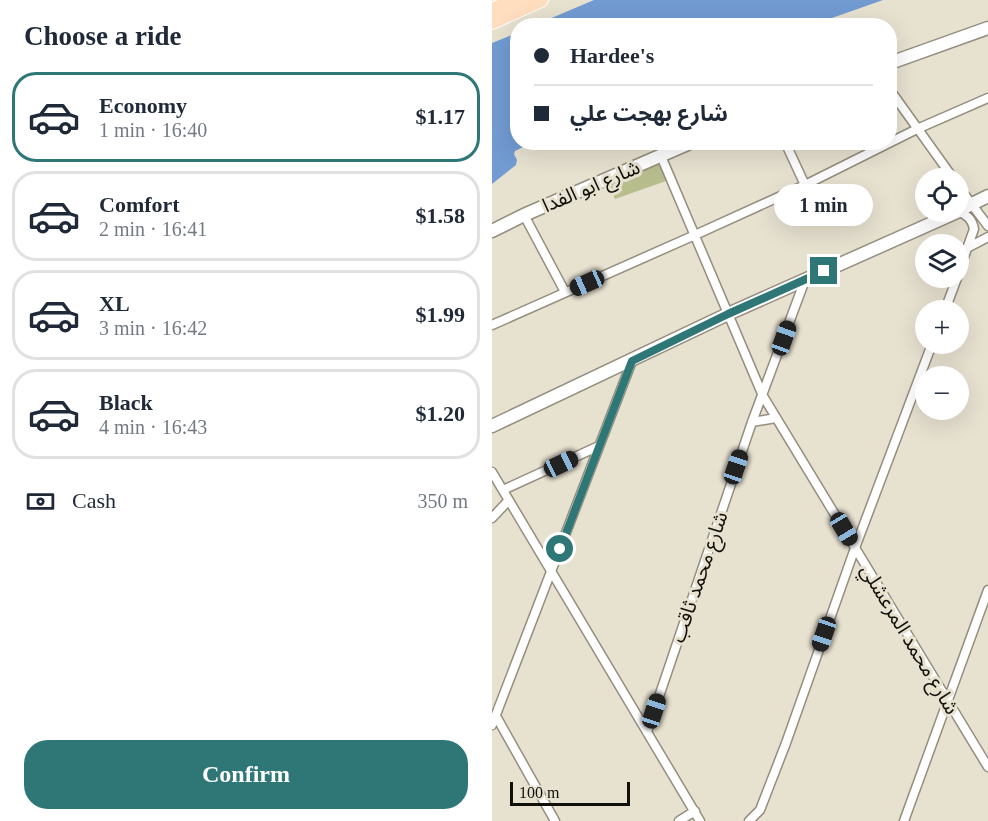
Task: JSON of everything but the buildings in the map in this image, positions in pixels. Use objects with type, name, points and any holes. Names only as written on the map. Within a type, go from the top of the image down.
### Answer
[{"type":"main road","points":[[492,10],[516,0]]},
{"type":"main road","points":[[492,22],[541,0]]},
{"type":"street","points":[[897,60],[988,28]]},
{"type":"street","points":[[897,139],[988,98]]},
{"type":"street","points":[[897,100],[946,168]]},
{"type":"street","name":"شارع ابو الفدا","points":[[492,231],[674,150]]},
{"type":"street","points":[[789,150],[805,184]]},
{"type":"street","points":[[492,325],[695,235],[874,150]]},
{"type":"street","name":"شارع محمد المرعشلي","points":[[661,156],[763,396],[988,767]]},
{"type":"street","points":[[971,204],[988,196]]},
{"type":"street","points":[[969,201],[988,226]]},
{"type":"street","points":[[524,215],[565,292]]},
{"type":"street","points":[[969,217],[973,222],[974,230],[969,247]]},
{"type":"street","points":[[492,426],[728,314],[934,222]]},
{"type":"street","points":[[969,247],[988,237]]},
{"type":"street","name":"شارع محمد ثاقب","points":[[647,732],[752,422],[805,280]]},
{"type":"street","points":[[757,821],[855,548],[928,354]]},
{"type":"street","points":[[492,725],[632,361]]},
{"type":"street","points":[[752,422],[776,418]]},
{"type":"street","points":[[503,490],[599,446]]},
{"type":"street","points":[[492,472],[700,821]]},
{"type":"street","points":[[492,518],[508,501]]},
{"type":"street","points":[[904,821],[988,590]]},
{"type":"street","points":[[496,716],[555,821]]},
{"type":"street","points":[[749,821],[760,810]]},
{"type":"street","points":[[679,821],[695,811]]},
{"type":"green space","points":[[660,159],[666,181],[615,199],[608,183]]},
{"type":"water","points":[[594,0],[883,0],[832,18],[552,18]]},
{"type":"water","points":[[510,36],[510,150],[517,150],[514,154],[517,160],[516,165],[492,184],[492,43]]},
{"type":"route","points":[[560,549],[632,361],[728,314],[824,271]]}]
